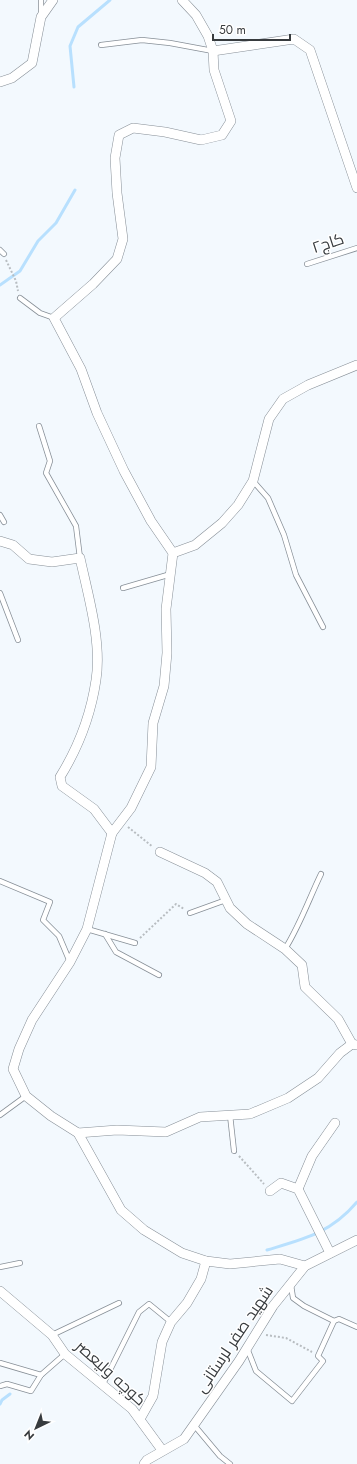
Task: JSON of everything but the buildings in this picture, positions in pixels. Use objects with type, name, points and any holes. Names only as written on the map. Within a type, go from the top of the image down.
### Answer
[{"type":"street","points":[[0,82],[12,78],[32,63],[41,17],[53,0]]},
{"type":"street","points":[[182,0],[196,15],[208,36],[214,70],[231,122],[222,135],[201,140],[165,132],[133,128],[119,135],[115,158],[116,194],[123,239],[117,259],[93,284],[54,318],[82,369],[97,413],[124,471],[151,520],[173,553],[166,609],[167,653],[164,680],[153,723],[151,767],[131,808],[112,832],[87,929],[70,962],[32,1020],[19,1049],[14,1069],[26,1096],[51,1116],[78,1133],[121,1210],[144,1230],[182,1253],[206,1261],[230,1264],[280,1259],[305,1266]]},
{"type":"street","points":[[212,52],[294,39],[310,50],[357,188]]},
{"type":"street","points":[[173,553],[195,545],[222,523],[238,505],[253,481],[269,419],[283,399],[308,385],[357,365]]},
{"type":"street","points":[[0,542],[14,545],[29,559],[52,562],[80,558],[96,643],[96,679],[88,715],[73,755],[60,777],[62,786],[94,809],[112,832]]},
{"type":"street","points":[[78,1133],[117,1130],[166,1132],[200,1117],[250,1114],[288,1098],[318,1078],[340,1053],[355,1045],[338,1019],[305,987],[302,965],[285,949],[246,924],[230,908],[217,882],[205,873],[160,852]]},
{"type":"street","points":[[298,1189],[312,1156],[335,1123]]},
{"type":"street","points":[[270,1191],[281,1183],[298,1189],[330,1253]]},
{"type":"street","name":"شهید صفر لرستانی","points":[[144,1464],[147,1460],[162,1450],[184,1439],[247,1348],[273,1306],[305,1266],[357,1240]]},
{"type":"street","points":[[140,1419],[153,1396],[162,1342],[171,1322],[187,1302],[201,1279],[206,1261]]},
{"type":"street","name":"کوچه ولیعصر","points":[[0,1291],[52,1335],[65,1354],[132,1409],[162,1450]]},
{"type":"lane","points":[[40,0],[41,17]]},
{"type":"lane","points":[[101,46],[142,40],[170,43],[212,52]]},
{"type":"lane","name":"کاج۲","points":[[307,264],[357,248]]},
{"type":"lane","points":[[20,298],[40,313],[54,318]]},
{"type":"lane","points":[[39,426],[50,461],[46,473],[76,526],[80,558]]},
{"type":"lane","points":[[253,481],[268,498],[284,535],[296,575],[323,627]]},
{"type":"lane","points":[[0,515],[4,522]]},
{"type":"lane","points":[[123,588],[171,574]]},
{"type":"lane","points":[[0,593],[18,640]]},
{"type":"lane","points":[[285,949],[297,930],[302,914],[321,874]]},
{"type":"lane","points":[[0,881],[50,902],[43,920],[59,936],[70,962]]},
{"type":"lane","points":[[190,913],[226,900]]},
{"type":"lane","points":[[87,929],[135,943]]},
{"type":"lane","points":[[105,934],[116,952],[159,975]]},
{"type":"lane","points":[[0,1115],[26,1096]]},
{"type":"lane","points":[[230,1115],[234,1151]]},
{"type":"lane","points":[[0,1267],[20,1263]]},
{"type":"lane","points":[[290,1284],[293,1298],[304,1306],[334,1321],[338,1319],[357,1327]]},
{"type":"lane","points":[[52,1335],[119,1302]]},
{"type":"lane","points":[[103,1384],[139,1312],[149,1304],[171,1322]]},
{"type":"lane","points":[[247,1348],[256,1371],[292,1401],[323,1361],[318,1356],[334,1321]]},
{"type":"lane","points":[[0,1386],[7,1384],[31,1391],[41,1375],[65,1354]]},
{"type":"lane","points":[[0,1363],[41,1375]]},
{"type":"lane","points":[[194,1425],[220,1456],[230,1464]]},
{"type":"path","points":[[2,252],[16,281],[20,298]]},
{"type":"path","points":[[122,820],[147,843],[160,852]]},
{"type":"path","points":[[135,943],[176,904],[190,913]]},
{"type":"path","points":[[234,1151],[270,1191]]},
{"type":"path","points":[[255,1334],[286,1338],[318,1356]]},
{"type":"waterway","points":[[74,87],[70,46],[78,27],[110,0]]},
{"type":"waterway","points":[[0,285],[20,271],[38,241],[56,223],[75,190]]},
{"type":"waterway","points":[[267,1250],[316,1234],[337,1221],[357,1202]]},
{"type":"waterway","points":[[0,1404],[2,1400],[10,1394]]}]
